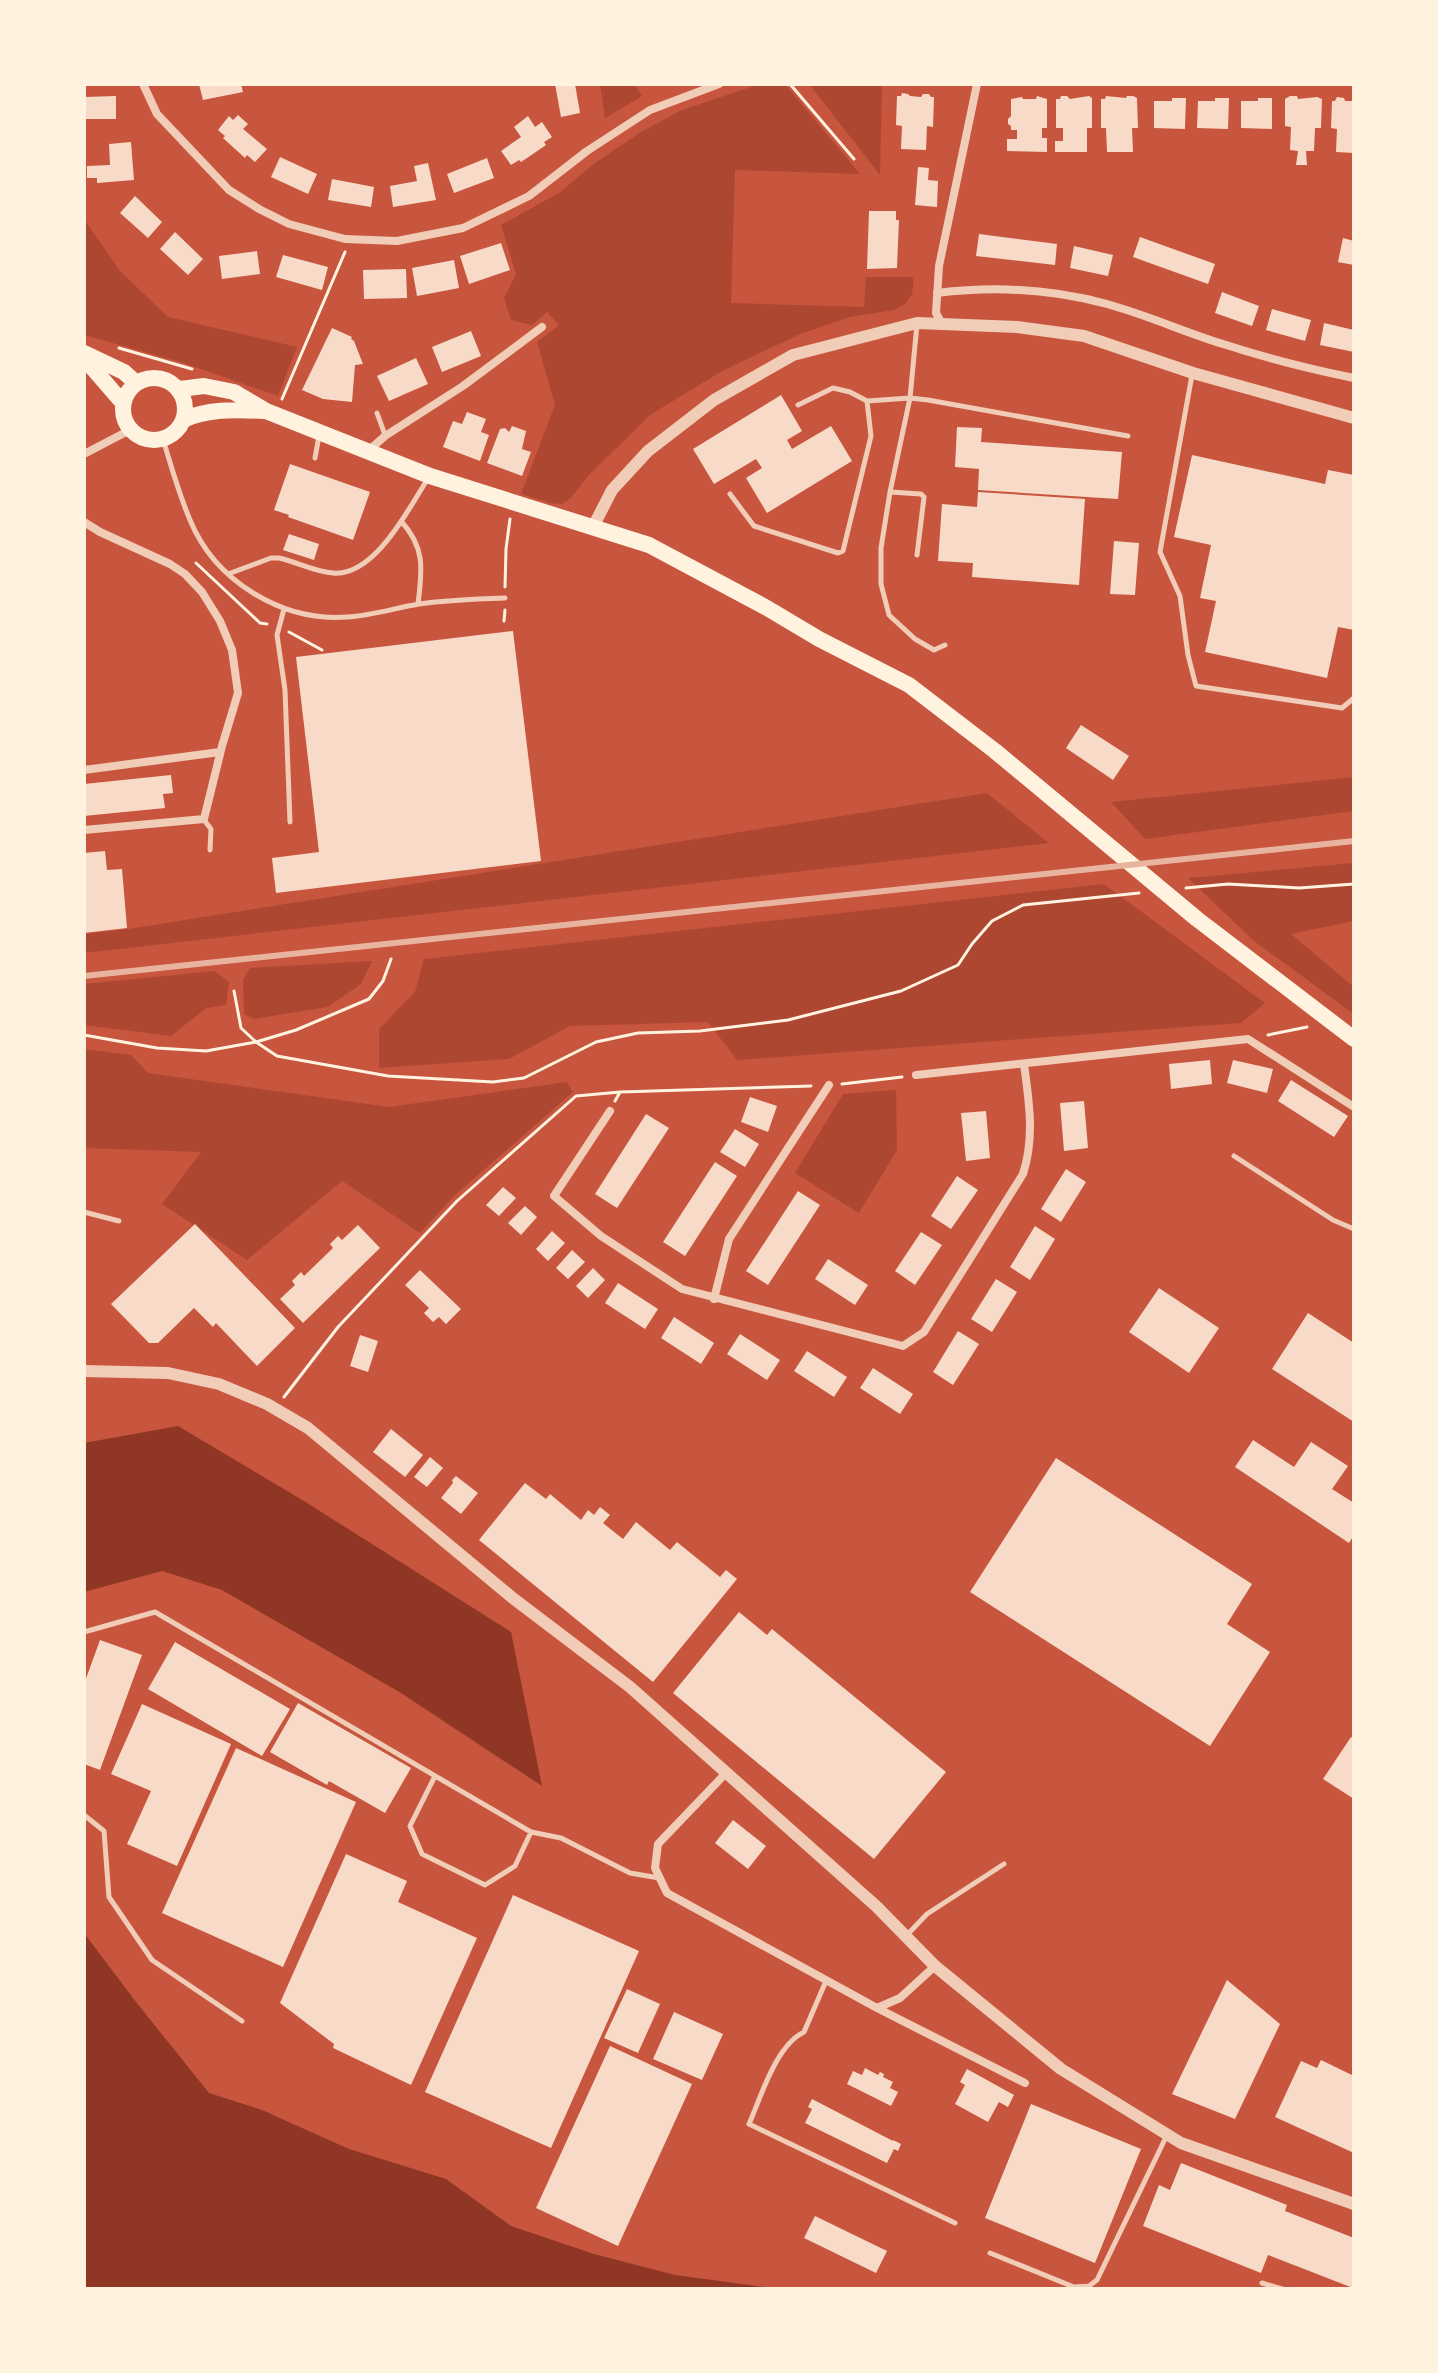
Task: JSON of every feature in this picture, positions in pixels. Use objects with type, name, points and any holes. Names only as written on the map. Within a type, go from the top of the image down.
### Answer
[{"type":"main road","points":[[84,355],[124,372],[136,383]]},
{"type":"main road","points":[[84,355],[123,403]]},
{"type":"main road","points":[[271,412],[225,410],[197,413],[183,420],[171,435],[163,439],[143,438],[130,430],[124,420],[123,403],[136,383],[155,378],[180,389],[204,386],[234,392],[271,412],[430,476],[649,545],[909,685],[995,751],[1197,919],[1354,1039]]},
{"type":"main road","points":[[180,389],[185,410],[183,420]]},
{"type":"street","points":[[143,84],[157,114],[229,190],[289,224],[345,239],[397,241],[463,228],[529,196],[587,151],[650,110],[719,84]]},
{"type":"street","points":[[941,322],[936,313],[939,266],[977,84]]},
{"type":"street","points":[[937,293],[968,289],[1022,289],[1107,304],[1223,344],[1309,369],[1354,378]]},
{"type":"street","points":[[592,529],[612,490],[648,451],[714,400],[793,355],[917,323],[1017,327],[1084,336],[1193,373],[1354,418]]},
{"type":"street","points":[[367,452],[385,436],[463,386],[542,327]]},
{"type":"street","points":[[84,454],[130,430]]},
{"type":"street","points":[[84,522],[170,564],[202,592],[220,621],[232,650],[238,693],[204,819],[84,830]]},
{"type":"street","points":[[84,770],[220,752]]},
{"type":"street","points":[[916,1075],[1248,1039],[1354,1107]]},
{"type":"street","points":[[610,1111],[554,1196],[601,1236],[682,1289],[903,1346],[924,1332],[1023,1174],[1030,1154],[1032,1123],[1024,1064]]},
{"type":"street","points":[[714,1299],[729,1239],[829,1085]]},
{"type":"street","points":[[84,1371],[168,1373],[219,1384],[275,1409],[308,1428],[514,1599],[630,1687],[876,1906],[935,1966],[1061,2069],[1181,2143],[1354,2204]]},
{"type":"street","points":[[727,1772],[658,1844],[655,1868],[667,1893],[877,2008],[1025,2083]]},
{"type":"street","points":[[877,2008],[900,1998],[935,1966]]},
{"type":"lane","points":[[917,323],[910,398],[881,548],[881,584],[889,615],[915,639],[934,650],[945,645]]},
{"type":"lane","points":[[1193,373],[1160,552],[1180,596],[1188,655],[1196,686],[1342,708],[1354,698]]},
{"type":"lane","points":[[798,405],[833,388],[867,401],[910,398],[1128,436]]},
{"type":"lane","points":[[730,494],[754,526],[838,553],[843,551],[871,436],[867,401]]},
{"type":"lane","points":[[377,413],[385,436]]},
{"type":"lane","points":[[315,458],[319,431]]},
{"type":"lane","points":[[163,439],[190,522],[206,550],[248,590],[284,609],[312,616],[347,617],[418,604],[505,598]]},
{"type":"lane","points":[[228,574],[271,558],[332,574],[350,573],[370,560],[401,521],[430,476]]},
{"type":"lane","points":[[890,492],[921,494],[924,497],[917,555]]},
{"type":"lane","points":[[401,521],[419,548],[421,572],[418,604]]},
{"type":"lane","points":[[284,609],[277,635],[285,690],[290,822]]},
{"type":"lane","points":[[204,819],[211,829],[210,850]]},
{"type":"lane","points":[[1234,1156],[1333,1220],[1354,1229]]},
{"type":"lane","points":[[84,1212],[119,1221]]},
{"type":"lane","points":[[84,1632],[155,1612],[531,1832],[561,1838],[630,1873],[660,1878]]},
{"type":"lane","points":[[435,1776],[410,1826],[422,1854],[485,1885],[515,1866],[531,1832]]},
{"type":"lane","points":[[84,1815],[104,1831],[109,1897],[152,1960],[242,2021]]},
{"type":"lane","points":[[906,1936],[927,1914],[1004,1864]]},
{"type":"lane","points":[[827,1980],[804,2032],[785,2046],[749,2124],[955,2223]]},
{"type":"lane","points":[[990,2253],[1074,2287],[1089,2286],[1097,2280],[1167,2134]]},
{"type":"lane","points":[[1262,2283],[1282,2289]]},
{"type":"path","points":[[790,84],[854,159]]},
{"type":"path","points":[[271,412],[347,247],[345,239]]},
{"type":"path","points":[[504,621],[506,549],[512,503]]},
{"type":"path","points":[[185,574],[196,562],[260,623],[278,627],[322,650]]},
{"type":"path","points":[[1184,888],[1228,884],[1299,888],[1354,884]]},
{"type":"path","points":[[234,991],[241,1028],[277,1056],[388,1076],[493,1082],[524,1078],[596,1042],[638,1033],[700,1031],[788,1020],[901,991],[958,965],[992,921],[1023,905],[1140,893]]},
{"type":"path","points":[[84,1035],[157,1048],[206,1051],[256,1042],[296,1030],[369,999],[383,981],[391,959]]},
{"type":"path","points":[[1248,1039],[1330,1023]]},
{"type":"path","points":[[275,1409],[338,1327],[457,1201],[576,1096],[829,1085],[916,1075]]},
{"type":"path","points":[[610,1111],[620,1092]]},
{"type":"shaded area","points":[[600,84],[635,84],[642,96],[605,118]]},
{"type":"shaded area","points":[[760,84],[785,84],[860,174],[735,170],[731,303],[864,307],[866,277],[914,277],[912,294],[905,304],[894,310],[850,317],[800,334],[722,371],[650,415],[562,504],[521,494],[555,405],[537,342],[559,325],[547,312],[532,325],[511,320],[504,298],[516,274],[501,225],[559,193],[595,163],[641,132],[682,110]]},
{"type":"shaded area","points":[[809,84],[882,84],[880,175]]},
{"type":"shaded area","points":[[84,219],[120,271],[168,317],[297,347],[278,396],[181,362],[84,335]]},
{"type":"shaded area","points":[[1354,777],[1354,811],[1145,839],[1111,802]]},
{"type":"shaded area","points":[[987,793],[1049,843],[84,953],[84,934]]},
{"type":"shaded area","points":[[1354,863],[1354,921],[1291,934],[1354,987],[1354,1014],[1254,941],[1188,878]]},
{"type":"shaded area","points":[[1104,884],[1265,1003],[1241,1023],[737,1060],[708,1022],[570,1026],[509,1059],[379,1068],[379,1029],[415,992],[424,959]]},
{"type":"shaded area","points":[[372,961],[361,984],[328,1007],[254,1019],[244,1014],[243,980],[250,968]]},
{"type":"shaded area","points":[[215,971],[229,982],[226,1005],[206,1008],[171,1036],[84,1025],[84,984]]},
{"type":"shaded area","points":[[84,1049],[131,1055],[148,1073],[389,1107],[567,1082],[573,1092],[455,1195],[420,1233],[342,1181],[247,1260],[162,1204],[201,1152],[87,1148],[84,1139]]},
{"type":"shaded area","points":[[896,1090],[897,1150],[859,1213],[795,1173],[843,1094]]},
{"type":"shaded area","points":[[178,1426],[304,1501],[511,1632],[542,1786],[401,1693],[222,1590],[162,1571],[84,1592],[84,1443]]},
{"type":"shaded area","points":[[84,1933],[209,2093],[262,2110],[349,2149],[446,2179],[511,2226],[594,2254],[675,2275],[779,2289],[89,2289],[84,2286]]},
{"type":"building","points":[[199,84],[241,84],[243,92],[203,100]]},
{"type":"building","points":[[555,84],[575,84],[580,113],[561,117]]},
{"type":"building","points":[[902,93],[934,97],[933,127],[927,126],[926,150],[901,149],[902,126],[896,125],[897,96]]},
{"type":"building","points":[[116,96],[116,119],[84,119],[84,97]]},
{"type":"building","points":[[1037,96],[1047,99],[1047,128],[1042,128],[1042,138],[1047,138],[1047,152],[1007,151],[1007,139],[1017,139],[1017,130],[1011,130],[1008,124],[1011,99],[1036,99]]},
{"type":"building","points":[[1061,96],[1070,99],[1092,98],[1092,128],[1087,128],[1087,152],[1055,152],[1055,141],[1063,141],[1063,128],[1056,128],[1056,99]]},
{"type":"building","points":[[1106,96],[1137,98],[1138,128],[1132,128],[1133,152],[1107,152],[1106,128],[1101,128],[1101,99]]},
{"type":"building","points":[[1290,96],[1322,99],[1321,128],[1315,128],[1314,151],[1306,151],[1307,165],[1296,165],[1298,151],[1290,150],[1291,127],[1285,126],[1285,99]]},
{"type":"building","points":[[1337,97],[1354,101],[1354,153],[1336,152],[1337,129],[1331,128],[1332,101]]},
{"type":"building","points":[[1172,98],[1186,98],[1185,129],[1154,128],[1154,101],[1172,101]]},
{"type":"building","points":[[1215,98],[1229,98],[1228,129],[1197,128],[1198,101],[1215,101]]},
{"type":"building","points":[[1258,98],[1272,98],[1272,129],[1241,128],[1241,101],[1258,101]]},
{"type":"building","points":[[238,115],[248,124],[243,129],[267,149],[255,162],[247,155],[245,158],[218,130],[229,116],[233,120]]},
{"type":"building","points":[[528,116],[535,127],[542,122],[552,137],[533,154],[511,165],[501,151],[521,137],[514,127]]},
{"type":"building","points":[[131,142],[134,180],[97,183],[97,178],[87,178],[87,166],[110,165],[109,144]]},
{"type":"building","points":[[280,157],[317,174],[308,194],[271,177]]},
{"type":"building","points":[[487,158],[494,178],[454,193],[447,174]]},
{"type":"building","points":[[428,163],[436,200],[393,207],[390,186],[417,181],[414,166]]},
{"type":"building","points":[[918,167],[929,168],[928,180],[938,181],[937,207],[915,205]]},
{"type":"building","points":[[332,179],[374,187],[371,207],[328,200]]},
{"type":"building","points":[[135,196],[162,222],[148,238],[120,213]]},
{"type":"building","points":[[869,211],[896,211],[896,220],[899,220],[897,268],[867,269]]},
{"type":"building","points":[[175,232],[203,259],[188,275],[160,249]]},
{"type":"building","points":[[979,234],[1057,244],[1055,265],[976,256]]},
{"type":"building","points":[[1140,237],[1215,264],[1208,284],[1133,257]]},
{"type":"building","points":[[1343,238],[1354,241],[1354,265],[1338,262]]},
{"type":"building","points":[[501,243],[510,270],[469,284],[460,256]]},
{"type":"building","points":[[1074,246],[1113,255],[1108,276],[1070,268]]},
{"type":"building","points":[[257,251],[260,274],[222,279],[219,256]]},
{"type":"building","points":[[283,255],[328,267],[322,290],[276,277]]},
{"type":"building","points":[[454,260],[459,288],[417,296],[412,268]]},
{"type":"building","points":[[406,269],[407,298],[364,299],[363,270]]},
{"type":"building","points":[[1222,292],[1259,306],[1252,326],[1215,313]]},
{"type":"building","points":[[1272,309],[1311,320],[1305,341],[1266,330]]},
{"type":"building","points":[[1324,323],[1354,330],[1354,352],[1320,345]]},
{"type":"building","points":[[332,328],[352,337],[363,364],[355,365],[352,402],[323,399],[302,390]]},
{"type":"building","points":[[471,331],[481,356],[442,372],[432,347]]},
{"type":"building","points":[[416,358],[428,384],[389,401],[377,376]]},
{"type":"building","points":[[781,395],[802,431],[787,440],[792,449],[831,426],[852,461],[767,513],[746,478],[762,468],[756,459],[714,484],[693,449]]},
{"type":"building","points":[[467,412],[486,419],[481,432],[489,435],[480,461],[443,447],[453,421],[462,424]]},
{"type":"building","points":[[512,426],[526,431],[522,449],[531,452],[522,476],[487,463],[500,429],[505,428],[509,432]]},
{"type":"building","points":[[957,427],[982,428],[981,442],[1122,452],[1118,499],[978,490],[979,469],[955,467]]},
{"type":"building","points":[[1192,455],[1325,484],[1328,470],[1354,475],[1354,630],[1338,627],[1327,678],[1205,652],[1216,601],[1200,598],[1211,545],[1174,537]]},
{"type":"building","points":[[290,464],[370,492],[353,540],[274,510]]},
{"type":"building","points":[[978,492],[1085,499],[1079,585],[972,577],[973,563],[938,561],[942,504],[977,507]]},
{"type":"building","points":[[289,534],[319,544],[314,560],[283,550]]},
{"type":"building","points":[[1114,541],[1139,543],[1135,595],[1110,594]]},
{"type":"building","points":[[513,631],[541,861],[276,893],[272,858],[319,852],[296,657]]},
{"type":"building","points":[[1081,725],[1129,756],[1113,780],[1066,748]]},
{"type":"building","points":[[171,775],[173,793],[163,794],[165,808],[84,816],[84,784]]},
{"type":"building","points":[[105,851],[107,870],[122,869],[127,928],[84,933],[84,853]]},
{"type":"building","points":[[1210,1060],[1212,1084],[1171,1089],[1169,1064]]},
{"type":"building","points":[[1233,1060],[1273,1069],[1267,1093],[1227,1083]]},
{"type":"building","points":[[1291,1080],[1348,1116],[1334,1137],[1278,1101]]},
{"type":"building","points":[[750,1097],[777,1106],[768,1132],[741,1122]]},
{"type":"building","points":[[1084,1101],[1088,1148],[1064,1151],[1060,1103]]},
{"type":"building","points":[[986,1111],[990,1158],[966,1161],[961,1113]]},
{"type":"building","points":[[646,1114],[669,1128],[617,1208],[595,1194]]},
{"type":"building","points":[[735,1129],[759,1144],[745,1167],[720,1152]]},
{"type":"building","points":[[715,1162],[737,1176],[685,1256],[663,1242]]},
{"type":"building","points":[[1066,1169],[1086,1182],[1061,1222],[1041,1209]]},
{"type":"building","points":[[957,1176],[978,1190],[951,1229],[931,1216]]},
{"type":"building","points":[[503,1187],[516,1198],[499,1216],[486,1205]]},
{"type":"building","points":[[798,1191],[820,1205],[768,1285],[746,1271]]},
{"type":"building","points":[[525,1206],[537,1217],[521,1235],[508,1223]]},
{"type":"building","points":[[195,1224],[295,1328],[257,1366],[216,1323],[213,1327],[194,1308],[158,1343],[149,1343],[111,1304]]},
{"type":"building","points":[[358,1225],[380,1248],[303,1323],[280,1299],[295,1285],[292,1281],[301,1272],[304,1276],[333,1248],[330,1244],[338,1236],[342,1240]]},
{"type":"building","points":[[1035,1226],[1055,1239],[1030,1280],[1010,1267]]},
{"type":"building","points":[[552,1231],[565,1243],[548,1261],[536,1249]]},
{"type":"building","points":[[921,1232],[942,1245],[915,1285],[895,1271]]},
{"type":"building","points":[[572,1250],[585,1262],[568,1279],[556,1268]]},
{"type":"building","points":[[828,1259],[868,1285],[855,1305],[815,1279]]},
{"type":"building","points":[[593,1268],[605,1280],[588,1298],[576,1286]]},
{"type":"building","points":[[420,1270],[461,1309],[446,1324],[439,1317],[433,1322],[424,1313],[429,1308],[405,1285]]},
{"type":"building","points":[[996,1279],[1017,1292],[992,1332],[971,1319]]},
{"type":"building","points":[[618,1283],[658,1309],[645,1329],[605,1303]]},
{"type":"building","points":[[1159,1288],[1219,1328],[1189,1373],[1129,1332]]},
{"type":"building","points":[[1308,1313],[1354,1343],[1354,1422],[1272,1369]]},
{"type":"building","points":[[674,1317],[714,1343],[701,1364],[661,1338]]},
{"type":"building","points":[[958,1331],[979,1344],[953,1385],[933,1372]]},
{"type":"building","points":[[740,1334],[780,1360],[767,1380],[727,1354]]},
{"type":"building","points":[[360,1335],[378,1341],[368,1372],[350,1366]]},
{"type":"building","points":[[807,1351],[847,1377],[834,1397],[794,1371]]},
{"type":"building","points":[[873,1368],[913,1394],[900,1414],[860,1388]]},
{"type":"building","points":[[391,1429],[423,1455],[405,1477],[373,1452]]},
{"type":"building","points":[[1253,1440],[1294,1467],[1311,1442],[1348,1466],[1332,1489],[1354,1503],[1354,1535],[1349,1543],[1235,1467]]},
{"type":"building","points":[[430,1457],[443,1468],[427,1487],[414,1477]]},
{"type":"building","points":[[1056,1458],[1252,1584],[1227,1624],[1270,1652],[1210,1746],[970,1592]]},
{"type":"building","points":[[456,1476],[478,1493],[461,1514],[441,1498]]},
{"type":"building","points":[[525,1483],[546,1499],[550,1494],[581,1520],[588,1510],[594,1515],[600,1507],[610,1515],[603,1523],[623,1539],[636,1522],[670,1550],[677,1542],[720,1577],[726,1570],[737,1579],[653,1682],[479,1540]]},
{"type":"building","points":[[739,1612],[767,1635],[772,1629],[946,1772],[874,1859],[673,1693]]},
{"type":"building","points":[[100,1640],[142,1655],[100,1770],[84,1764],[84,1684]]},
{"type":"building","points":[[175,1642],[290,1709],[262,1756],[148,1689]]},
{"type":"building","points":[[298,1703],[411,1768],[385,1813],[329,1781],[327,1785],[270,1752]]},
{"type":"building","points":[[142,1704],[231,1744],[177,1866],[127,1844],[151,1791],[111,1774]]},
{"type":"building","points":[[1351,1737],[1354,1739],[1354,1799],[1323,1779]]},
{"type":"building","points":[[236,1748],[356,1802],[283,1967],[162,1913]]},
{"type":"building","points":[[733,1820],[766,1846],[748,1869],[715,1843]]},
{"type":"building","points":[[346,1854],[407,1881],[398,1902],[477,1938],[411,2085],[333,2048],[334,2044],[280,2003]]},
{"type":"building","points":[[513,1895],[639,1951],[551,2148],[425,2092]]},
{"type":"building","points":[[1227,1980],[1280,2024],[1235,2119],[1172,2094]]},
{"type":"building","points":[[627,1989],[660,2004],[638,2053],[604,2038]]},
{"type":"building","points":[[674,2012],[723,2034],[702,2080],[653,2059]]},
{"type":"building","points":[[610,2046],[692,2084],[618,2246],[536,2208]]},
{"type":"building","points":[[1321,2060],[1354,2076],[1354,2153],[1275,2117],[1301,2061],[1317,2068]]},
{"type":"building","points":[[865,2068],[878,2075],[880,2072],[884,2074],[883,2077],[893,2082],[890,2088],[898,2092],[891,2106],[847,2084],[853,2071],[862,2075]]},
{"type":"building","points":[[967,2069],[1014,2095],[1008,2107],[999,2102],[988,2122],[955,2104],[965,2085],[960,2082]]},
{"type":"building","points":[[812,2099],[901,2144],[898,2151],[894,2149],[887,2163],[805,2123],[812,2109],[808,2107]]},
{"type":"building","points":[[1031,2104],[1141,2149],[1095,2263],[985,2218]]},
{"type":"building","points":[[1181,2163],[1287,2205],[1285,2211],[1354,2238],[1353,2288],[1268,2255],[1261,2273],[1143,2226],[1159,2185],[1170,2190]]},
{"type":"building","points":[[815,2216],[887,2251],[876,2273],[804,2238]]},
{"type":"railway","points":[[84,976],[1354,841]]}]
